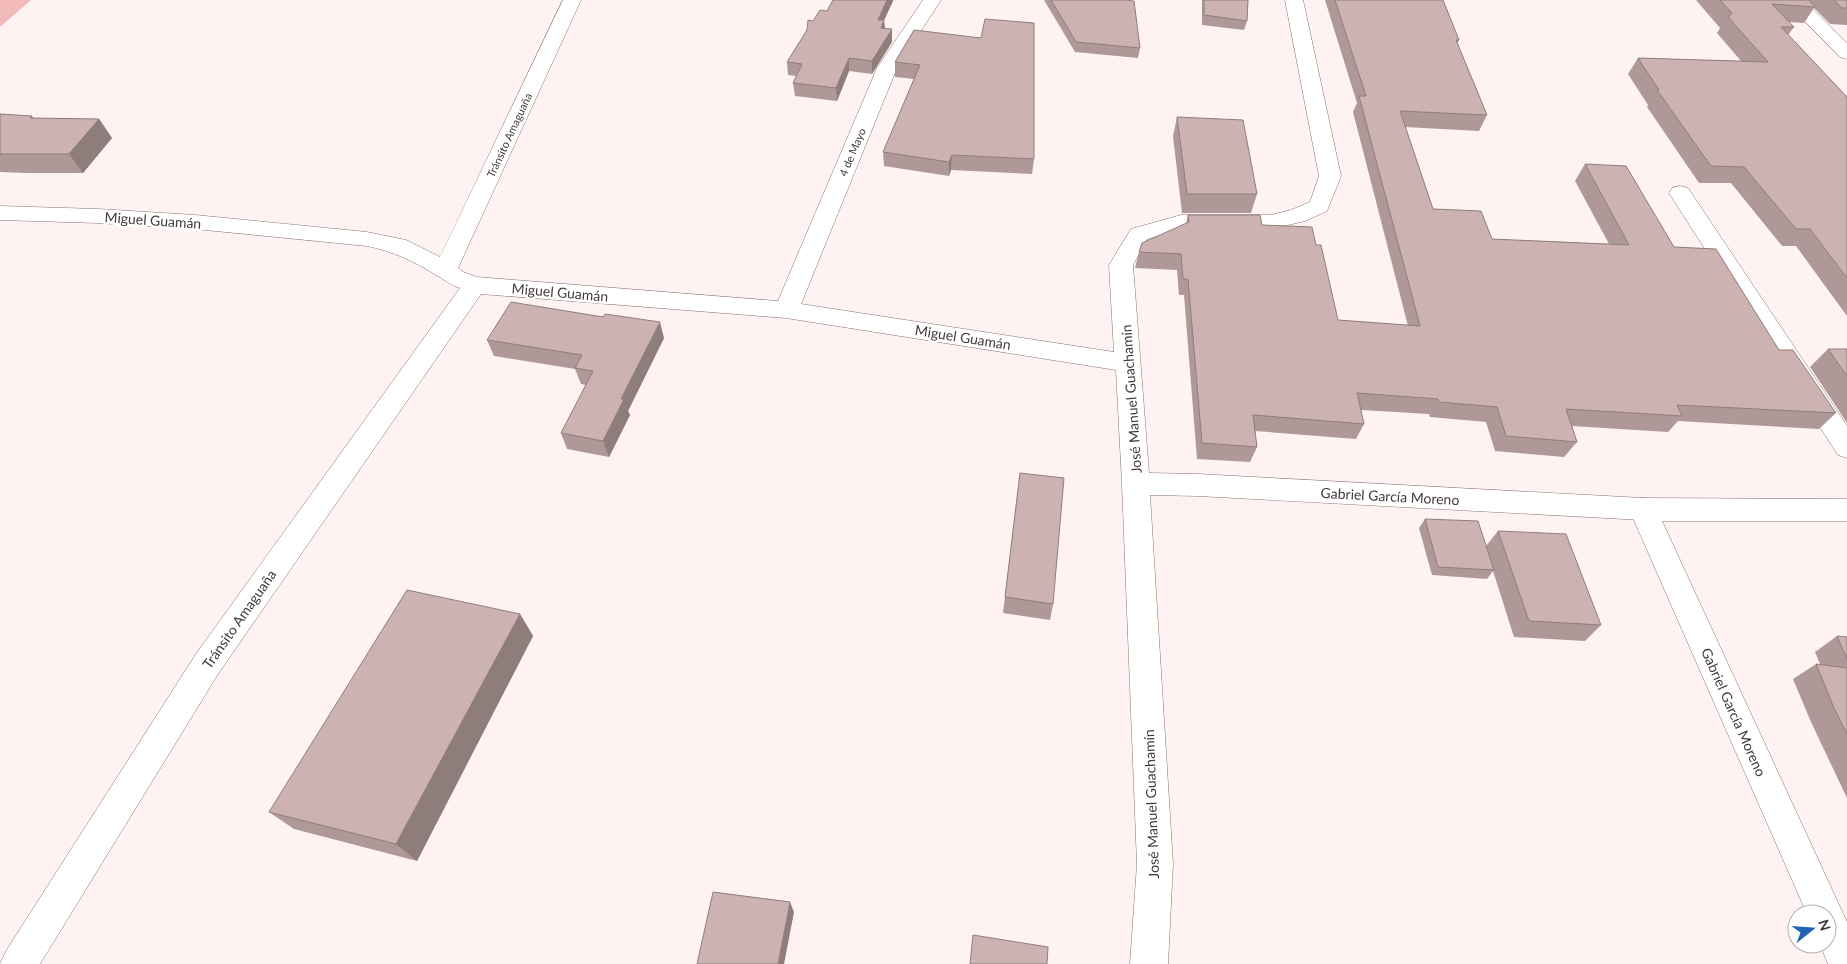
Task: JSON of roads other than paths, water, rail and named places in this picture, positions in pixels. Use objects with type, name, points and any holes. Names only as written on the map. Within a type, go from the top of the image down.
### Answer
[{"type":"street","name":"Tránsito Amaguaña","points":[[446,270],[572,0]]},
{"type":"street","name":"4 de Mayo","points":[[786,310],[887,68],[932,0]]},
{"type":"street","name":"José Manuel Guachamín","points":[[1149,964],[1155,864],[1136,484],[1121,265],[1139,234],[1181,222],[1271,222],[1297,216],[1319,206],[1330,176],[1294,0]]},
{"type":"street","points":[[1793,0],[1847,53]]},
{"type":"street","points":[[1680,193],[1847,448]]},
{"type":"street","name":"Miguel Guamán","points":[[0,213],[196,222],[367,239],[398,245],[446,270],[455,278],[475,285],[786,310],[1129,363]]},
{"type":"street","name":"Tránsito Amaguaña","points":[[19,964],[207,664],[475,285]]},
{"type":"street","name":"Gabriel García Moreno","points":[[1136,484],[1198,485],[1643,509],[1847,510]]},
{"type":"street","name":"Gabriel García Moreno","points":[[1643,509],[1821,904]]},
{"type":"street","points":[[1837,941],[1847,963]]}]
